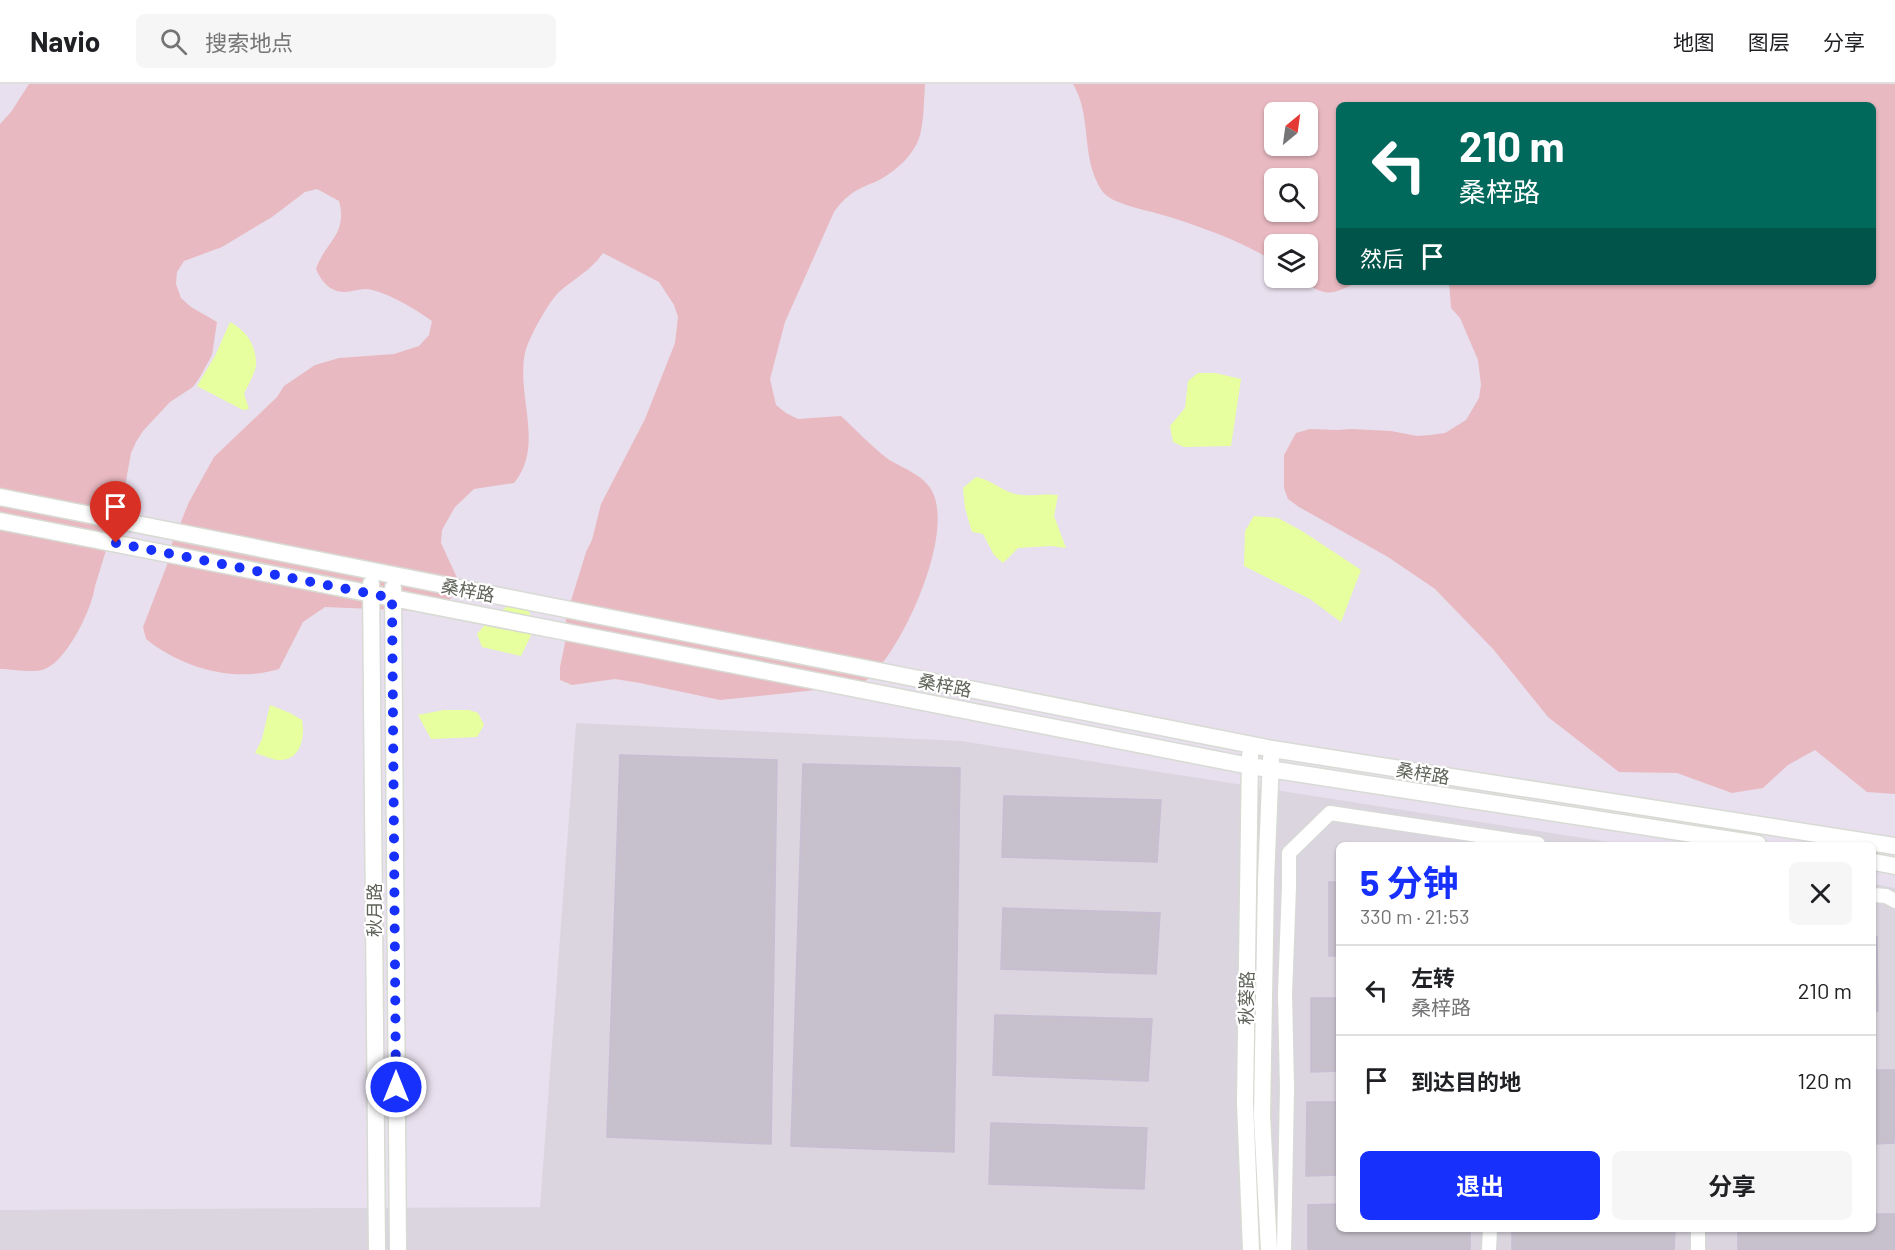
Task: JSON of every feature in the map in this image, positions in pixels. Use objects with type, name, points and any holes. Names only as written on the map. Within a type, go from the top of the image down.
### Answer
[{"type":"street","name":"桑梓路","points":[[0,497],[1250,745],[1869,842]]},
{"type":"street","name":"桑梓路","points":[[0,521],[1250,766],[1745,842]]},
{"type":"street","name":"秋月路","points":[[371,571],[377,1250]]},
{"type":"street","name":"秋月路","points":[[394,575],[392,598],[398,1250]]},
{"type":"street","name":"秋葵路","points":[[1250,745],[1245,1103],[1251,1250]]},
{"type":"street","name":"秋葵路","points":[[1269,1250],[1262,1116],[1272,749]]},
{"type":"street","points":[[1284,1250],[1287,1088],[1285,994],[1289,853],[1330,813],[1525,842]]},
{"type":"street","name":"桑梓路","points":[[1876,843],[1895,846]]},
{"type":"street","points":[[1876,862],[1895,866]]},
{"type":"street","points":[[1876,894],[1895,901]]},
{"type":"street","points":[[1489,1250],[1490,1232]]},
{"type":"street","points":[[1698,1232],[1698,1250]]},
{"type":"shaded area","points":[[29,84],[925,84],[921,131],[915,147],[890,173],[852,193],[834,212],[785,322],[770,379],[776,405],[786,413],[798,419],[841,416],[888,459],[918,476],[932,491],[937,510],[937,534],[931,561],[922,590],[896,643],[882,664],[868,679],[857,685],[836,690],[720,700],[615,679],[572,685],[560,680],[566,617],[586,552],[592,540],[601,504],[645,419],[675,343],[678,317],[674,305],[659,282],[603,253],[558,293],[527,346],[523,370],[529,437],[528,453],[523,468],[514,483],[474,489],[455,507],[442,530],[441,543],[458,580],[456,593],[446,603],[420,611],[325,607],[303,622],[279,669],[262,673],[244,674],[209,670],[176,658],[146,639],[143,627],[167,565],[169,551],[189,502],[214,457],[277,397],[284,386],[315,365],[339,358],[394,354],[419,346],[429,335],[432,321],[395,299],[368,289],[339,292],[323,282],[316,269],[338,230],[341,213],[339,201],[317,189],[305,192],[272,217],[222,247],[184,261],[177,272],[176,284],[181,298],[191,307],[217,322],[212,355],[193,387],[170,402],[136,442],[131,453],[124,492],[93,596],[69,647],[51,666],[42,670],[0,669],[0,124],[11,112]]},
{"type":"shaded area","points":[[1073,84],[1895,84],[1895,794],[1867,792],[1815,750],[1788,765],[1763,788],[1732,793],[1677,773],[1619,772],[1548,717],[1493,649],[1435,589],[1388,557],[1299,507],[1288,499],[1284,488],[1284,455],[1296,433],[1310,429],[1352,429],[1391,431],[1417,436],[1445,433],[1466,420],[1479,398],[1481,385],[1478,360],[1460,318],[1451,308],[1449,285],[1876,285],[1876,102],[1336,102],[1336,285],[1352,285],[1332,292],[1314,288],[1318,288],[1318,234],[1264,234],[1264,256],[1213,232],[1123,204],[1107,196],[1102,191],[1092,170],[1079,96]]},
{"type":"shaded area","points":[[230,322],[249,339],[256,357],[256,368],[244,394],[249,409],[243,410],[197,386],[215,356]]},
{"type":"shaded area","points":[[1198,373],[1215,373],[1241,379],[1231,446],[1184,447],[1173,442],[1170,426],[1185,408],[1188,381]]},
{"type":"shaded area","points":[[976,477],[1015,494],[1058,495],[1054,516],[1066,548],[1051,546],[1018,548],[1003,563],[994,555],[983,534],[972,532],[965,508],[963,488]]},
{"type":"shaded area","points":[[1254,516],[1278,518],[1361,570],[1341,622],[1310,599],[1244,566],[1245,531]]},
{"type":"shaded area","points":[[513,602],[525,605],[536,625],[521,656],[482,647],[477,634],[489,620]]},
{"type":"shaded area","points":[[270,705],[302,720],[302,740],[300,747],[292,757],[276,760],[255,753],[262,739]]},
{"type":"shaded area","points":[[444,710],[469,710],[478,713],[484,725],[477,737],[431,739],[418,715]]},
{"type":"shaded area","points":[[576,723],[961,741],[1608,842],[1336,842],[1336,1232],[1876,1232],[1876,884],[1895,888],[1895,1250],[0,1250],[0,1210],[540,1207]]},
{"type":"building","points":[[620,755],[777,760],[771,1144],[607,1137]]},
{"type":"building","points":[[803,764],[960,768],[954,1152],[791,1146]]},
{"type":"building","points":[[1004,796],[1161,800],[1157,862],[1002,857]]},
{"type":"building","points":[[1329,882],[1336,882],[1336,956],[1329,956]]},
{"type":"building","points":[[1003,908],[1160,913],[1156,974],[1001,969]]},
{"type":"building","points":[[1876,937],[1877,937],[1878,1011],[1876,1011]]},
{"type":"building","points":[[1311,998],[1336,998],[1336,1071],[1311,1072]]},
{"type":"building","points":[[995,1015],[1152,1019],[1148,1081],[993,1075]]},
{"type":"building","points":[[1876,1070],[1895,1070],[1894,1143],[1876,1144]]},
{"type":"building","points":[[1307,1102],[1336,1102],[1336,1175],[1306,1176]]},
{"type":"building","points":[[991,1123],[1147,1128],[1144,1189],[989,1184]]},
{"type":"building","points":[[1336,1204],[1336,1232],[1470,1232],[1470,1250],[1308,1250],[1308,1205]]},
{"type":"building","points":[[1876,1214],[1895,1214],[1895,1250],[1738,1250],[1738,1232],[1876,1232]]},
{"type":"building","points":[[1512,1232],[1675,1232],[1674,1250],[1512,1250]]},
{"type":"route","points":[[116,543],[392,598],[396,1087]]}]
